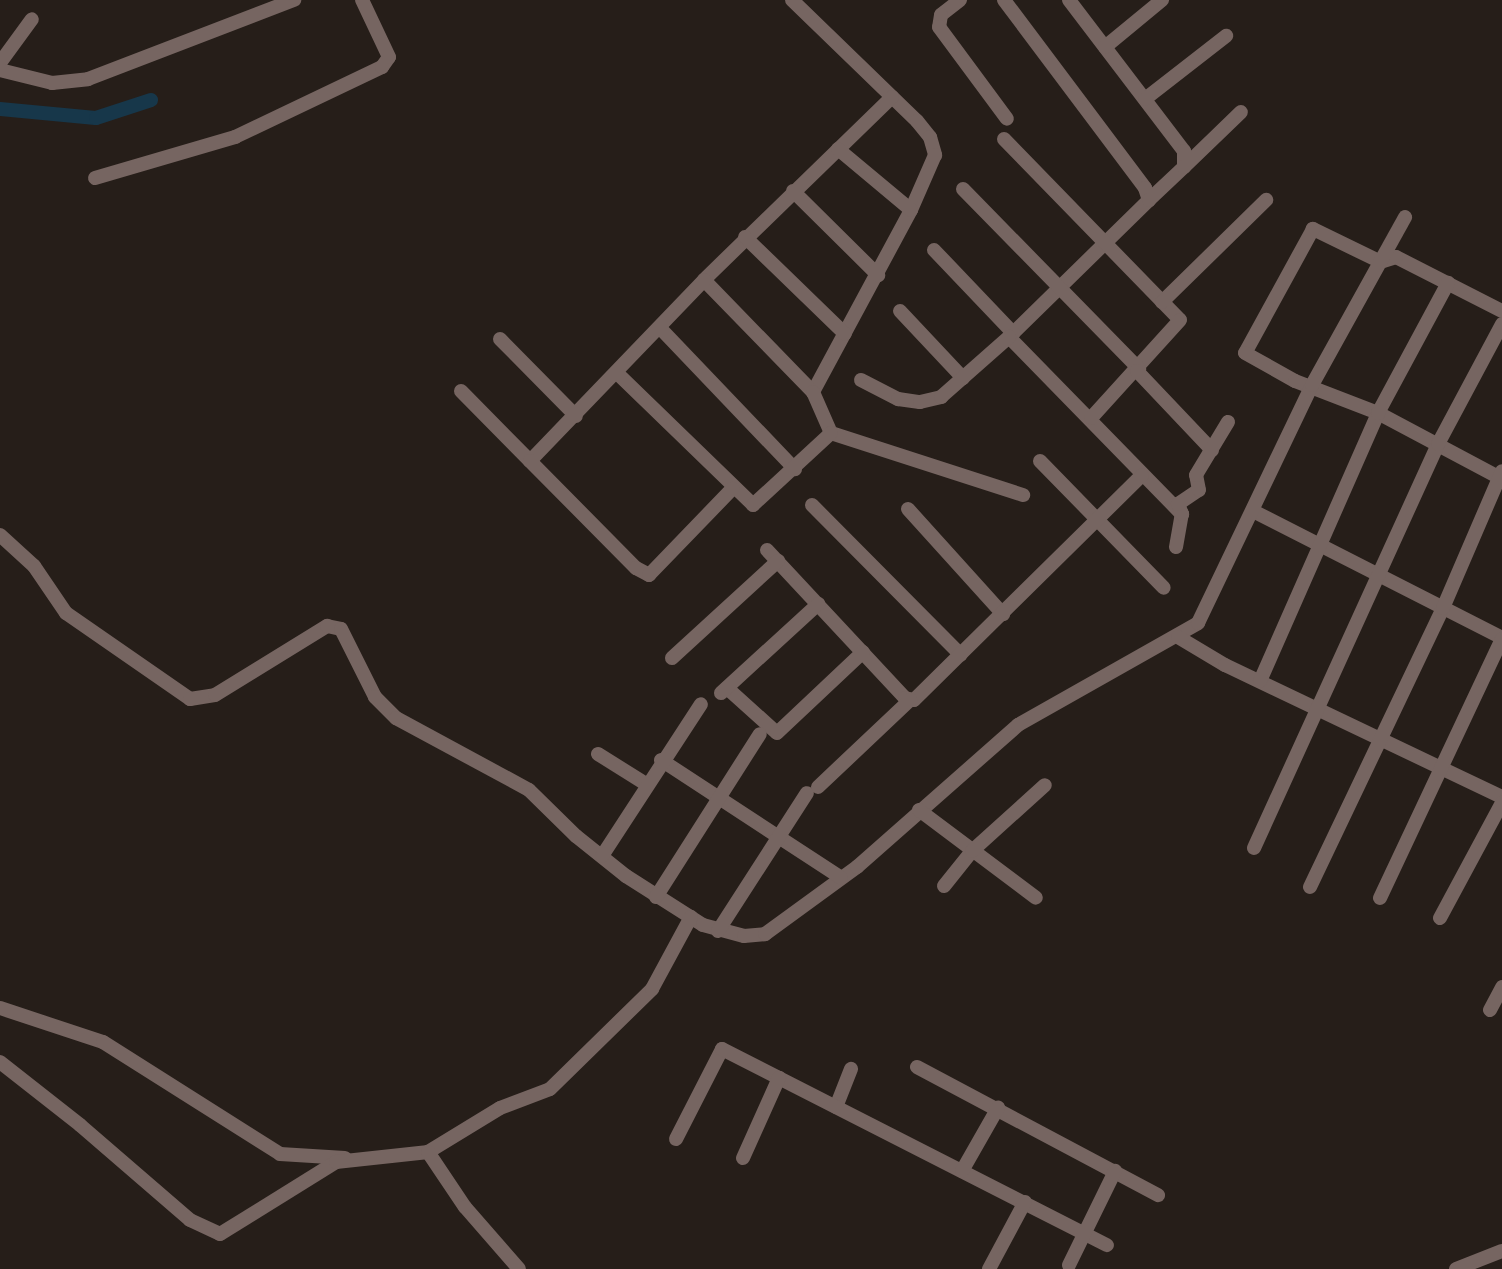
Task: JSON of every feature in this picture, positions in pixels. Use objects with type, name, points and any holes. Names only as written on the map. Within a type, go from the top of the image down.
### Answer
[{"type":"street","points":[[0,70],[52,83],[88,79],[294,0]]},
{"type":"street","points":[[95,178],[236,137],[382,67],[389,57],[362,0]]},
{"type":"street","points":[[792,0],[892,97],[933,145],[931,170],[878,275],[813,392]]},
{"type":"street","points":[[960,0],[941,15],[939,27],[1007,119]]},
{"type":"street","points":[[1004,0],[1145,188],[1149,200]]},
{"type":"street","points":[[1069,0],[1184,150],[1184,167]]},
{"type":"street","points":[[1105,47],[1161,0]]},
{"type":"street","points":[[0,64],[32,19]]},
{"type":"street","points":[[1145,99],[1227,36]]},
{"type":"street","points":[[530,461],[618,374],[745,237],[892,97]]},
{"type":"street","points":[[861,380],[898,399],[920,402],[941,397],[1011,335],[1241,112]]},
{"type":"street","points":[[1004,139],[1180,320],[1138,370],[1091,418]]},
{"type":"street","points":[[838,149],[911,210]]},
{"type":"street","points":[[963,189],[1212,450]]},
{"type":"street","points":[[793,191],[878,275]]},
{"type":"street","points":[[1163,302],[1266,200]]},
{"type":"street","points":[[0,535],[34,566],[66,613],[190,699],[215,695],[327,626],[341,629],[384,709],[529,790],[602,856],[656,897],[718,931],[744,936],[765,934],[841,878],[1018,725],[1178,637],[1200,620],[1312,385],[1405,217]]},
{"type":"street","points":[[1310,887],[1379,737],[1443,608],[1501,476],[1378,413],[1312,385],[1295,381],[1245,353],[1307,232],[1320,230],[1381,262],[1396,257],[1502,310]]},
{"type":"street","points":[[745,237],[845,334]]},
{"type":"street","points":[[934,250],[1142,475],[1182,514]]},
{"type":"street","points":[[704,280],[813,392],[831,433],[1023,495]]},
{"type":"street","points":[[1259,681],[1378,413],[1448,283]]},
{"type":"street","points":[[900,311],[963,378]]},
{"type":"street","points":[[1254,848],[1438,444],[1502,324]]},
{"type":"street","points":[[661,329],[795,469]]},
{"type":"street","points":[[500,339],[576,416]]},
{"type":"street","points":[[618,374],[747,503],[760,504],[831,433]]},
{"type":"street","points":[[461,391],[636,568],[649,575],[732,489]]},
{"type":"street","points":[[1176,547],[1182,514],[1178,504],[1199,490],[1196,475],[1228,422]]},
{"type":"street","points":[[1040,461],[1164,588]]},
{"type":"street","points":[[718,931],[779,835],[812,790],[961,656],[1142,475]]},
{"type":"street","points":[[813,505],[961,656]]},
{"type":"street","points":[[908,509],[1003,614]]},
{"type":"street","points":[[1253,511],[1501,635],[1443,771],[1380,898]]},
{"type":"street","points":[[767,550],[910,700]]},
{"type":"street","points":[[672,658],[778,561]]},
{"type":"street","points":[[818,604],[724,691],[777,733],[863,652]]},
{"type":"street","points":[[1178,637],[1259,681],[1502,797]]},
{"type":"street","points":[[602,856],[661,760],[701,704]]},
{"type":"street","points":[[656,897],[760,734]]},
{"type":"street","points":[[598,754],[646,784]]},
{"type":"street","points":[[661,760],[841,878]]},
{"type":"street","points":[[944,886],[972,852],[1045,785]]},
{"type":"street","points":[[1440,918],[1502,803]]},
{"type":"street","points":[[919,810],[1036,898]]},
{"type":"street","points":[[0,1008],[103,1042],[280,1153],[349,1158],[428,1152],[490,1114],[533,1099],[561,1080],[652,989],[691,917]]},
{"type":"street","points":[[1490,1010],[1501,993]]},
{"type":"street","points":[[676,1139],[722,1049],[1107,1245]]},
{"type":"street","points":[[0,1062],[80,1125],[190,1220],[212,1232],[220,1234],[240,1225],[323,1169],[349,1158]]},
{"type":"street","points":[[917,1067],[1158,1195]]},
{"type":"street","points":[[836,1107],[851,1069]]},
{"type":"street","points":[[743,1158],[779,1078]]},
{"type":"street","points":[[962,1171],[998,1108]]},
{"type":"street","points":[[428,1152],[465,1208],[519,1269]]},
{"type":"street","points":[[1069,1265],[1115,1171]]},
{"type":"street","points":[[989,1269],[1025,1202]]},
{"type":"street","points":[[1457,1269],[1502,1251]]},
{"type":"waterway","points":[[0,109],[96,118],[151,100]]}]
